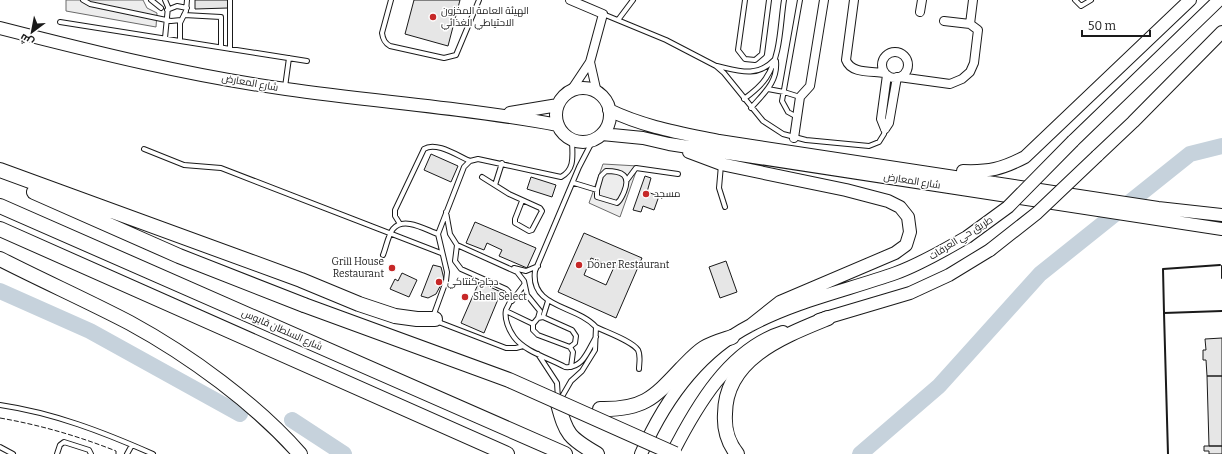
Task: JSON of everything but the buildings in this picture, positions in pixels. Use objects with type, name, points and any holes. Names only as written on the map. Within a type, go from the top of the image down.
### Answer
[{"type":"highway","points":[[0,170],[395,316],[435,318]]},
{"type":"highway","points":[[0,177],[179,256],[304,305],[508,380],[600,409],[630,408],[646,401],[660,391],[704,348],[732,337]]},
{"type":"highway","name":"شارع السلطان قابوس","points":[[0,206],[565,454]]},
{"type":"highway","points":[[0,229],[507,454]]},
{"type":"highway","points":[[0,259],[130,323],[190,360],[256,411],[300,454]]},
{"type":"highway","points":[[737,454],[724,431],[724,415],[729,391],[738,372],[755,355],[778,339],[828,318]]},
{"type":"highway","points":[[508,380],[647,440],[673,454]]},
{"type":"highway","points":[[558,404],[563,424],[568,432],[575,440],[597,454]]},
{"type":"main road","points":[[917,170],[986,172],[1005,167],[1025,157],[1190,0]]},
{"type":"main road","name":"طريق حي العرفات","points":[[641,454],[658,419],[669,401],[690,374],[732,337],[751,325],[783,311],[898,272],[934,256],[967,237],[1008,207],[1073,141],[1219,0]]},
{"type":"main road","name":"شارع المعارض","points":[[0,28],[61,44],[196,74],[284,89],[400,104],[503,115],[558,125]]},
{"type":"main road","points":[[673,454],[707,393],[741,356],[757,344],[776,334],[910,293],[949,275],[990,250],[1037,213],[1189,66],[1222,32]]},
{"type":"main road","points":[[1189,66],[1222,41]]},
{"type":"main road","points":[[584,89],[597,93],[603,97],[609,110],[609,123],[598,137],[578,142],[566,136],[558,125],[556,112],[558,105],[570,92],[584,89]]},
{"type":"main road","name":"شارع المعارض","points":[[503,115],[558,105]]},
{"type":"main road","name":"شارع المعارض","points":[[609,110],[629,120],[650,127],[712,139],[1158,208],[1222,216]]},
{"type":"main road","name":"شارع المعارض","points":[[598,137],[643,138],[669,144],[1222,229]]},
{"type":"main road","points":[[669,144],[721,164],[846,190],[888,201],[900,207],[908,217],[910,232],[906,245],[895,253],[780,302],[751,325]]},
{"type":"street","points":[[570,0],[602,14],[590,62],[570,92]]},
{"type":"street","points":[[794,138],[800,98],[810,86],[824,0]]},
{"type":"street","points":[[854,0],[846,60],[848,66],[855,70],[950,84],[962,79],[970,72],[974,63],[978,30],[970,24],[944,21]]},
{"type":"street","points":[[920,12],[922,0]]},
{"type":"street","points":[[970,24],[973,0]]},
{"type":"street","points":[[896,52],[904,55],[907,63],[906,72],[898,77],[889,123],[884,129],[882,119],[886,74],[882,64],[884,56],[896,52]]},
{"type":"street","points":[[590,62],[597,93]]},
{"type":"lane","points":[[83,0],[90,4],[167,20],[181,20]]},
{"type":"lane","points":[[151,0],[161,8]]},
{"type":"lane","points":[[165,0],[168,10],[165,38]]},
{"type":"lane","points":[[180,41],[181,20],[184,15],[187,0]]},
{"type":"lane","points":[[230,0],[230,49]]},
{"type":"lane","points":[[391,0],[382,33],[382,39],[386,43],[444,58],[456,55],[479,0]]},
{"type":"lane","points":[[618,20],[633,0]]},
{"type":"lane","points":[[745,0],[738,50],[745,58],[755,60],[762,54],[769,0]]},
{"type":"lane","points":[[751,108],[768,89],[775,75],[775,58],[784,0]]},
{"type":"lane","points":[[797,118],[788,112],[783,106],[782,101],[800,0]]},
{"type":"lane","points":[[1075,0],[1082,6],[1091,0]]},
{"type":"lane","points":[[168,10],[177,6],[186,8]]},
{"type":"lane","points":[[602,14],[666,40],[716,66],[724,73],[763,121],[772,129],[794,138],[868,146],[879,142],[884,134],[884,129]]},
{"type":"lane","points":[[184,15],[221,17],[222,47]]},
{"type":"lane","points":[[60,22],[307,61]]},
{"type":"lane","points":[[284,89],[289,58]]},
{"type":"lane","points":[[716,66],[747,73],[763,69],[775,58]]},
{"type":"lane","points":[[744,99],[766,79],[775,58]]},
{"type":"lane","points":[[768,89],[784,92],[800,98]]},
{"type":"lane","points":[[598,137],[580,167],[538,265],[534,278],[536,287],[548,301],[579,313],[596,327],[634,346],[640,357],[639,369]]},
{"type":"lane","points":[[523,346],[506,348],[441,323],[435,318],[434,314],[446,281],[446,272],[438,234],[464,167],[470,161],[478,159],[561,177],[570,171],[573,164],[572,139]]},
{"type":"lane","points":[[400,224],[395,216],[394,210],[424,149],[428,146],[436,146],[470,161]]},
{"type":"lane","points":[[144,149],[184,165],[221,168],[441,253]]},
{"type":"lane","points":[[496,185],[502,164]]},
{"type":"lane","points":[[721,164],[719,188],[725,207]]},
{"type":"lane","points":[[627,180],[625,176],[617,172],[606,171],[601,176],[597,190],[597,197],[617,203],[627,185],[627,180],[636,168],[678,174]]},
{"type":"lane","points":[[482,177],[522,200],[537,206],[542,211],[532,230],[529,231],[515,223],[522,200]]},
{"type":"lane","points":[[574,183],[597,190]]},
{"type":"lane","points":[[446,211],[450,234],[457,245],[510,267],[526,271],[538,265]]},
{"type":"lane","points":[[383,255],[393,229],[400,224],[407,223],[438,234]]},
{"type":"lane","points":[[457,245],[455,261],[461,269],[506,289],[511,294],[512,301]]},
{"type":"lane","points":[[510,267],[521,276],[527,295],[540,311],[538,318],[533,324],[533,330],[538,335],[570,347],[573,352],[571,367]]},
{"type":"lane","points":[[524,285],[506,311],[506,320],[509,330],[523,346],[565,366],[571,367],[582,361],[597,335]]},
{"type":"lane","points":[[543,317],[548,301]]},
{"type":"lane","points":[[506,311],[533,324]]},
{"type":"lane","points":[[538,318],[543,317],[572,330],[576,336],[575,343],[570,347]]},
{"type":"lane","points":[[558,404],[571,381],[582,371],[595,350],[597,335],[596,327]]},
{"type":"lane","points":[[537,353],[557,383],[558,404]]},
{"type":"lane","points":[[0,406],[32,411],[76,423],[151,454]]},
{"type":"lane","points":[[57,454],[60,445],[64,442],[89,450],[91,454]]},
{"type":"lane","points":[[127,454],[132,445]]},
{"type":"lane","points":[[0,447],[13,454]]},
{"type":"shaded area","points":[[66,0],[143,0],[147,8],[157,13],[156,27],[66,11]]},
{"type":"shaded area","points":[[603,164],[638,166],[620,217],[589,203]]},
{"type":"waterway","points":[[860,454],[939,386],[1040,274],[1190,154],[1222,146]]},
{"type":"waterway","points":[[0,291],[90,331],[240,414]]},
{"type":"waterway","points":[[292,420],[344,454]]},
{"type":"fence","points":[[0,418],[30,424],[87,440],[116,451],[116,454]]},
{"type":"wall","points":[[1164,313],[1163,269],[1220,265]]},
{"type":"wall","points":[[1222,266],[1222,278]]},
{"type":"wall","points":[[1168,454],[1164,313],[1222,311]]},
{"type":"place","name":"الهيئة العامة المخزون الاحتياطي الغذائي","points":[[433,17]]},
{"type":"place","name":"مسجد","points":[[646,194]]},
{"type":"place","name":"Döner Restaurant","points":[[579,265]]},
{"type":"place","name":"Grill House Restaurant","points":[[392,268]]},
{"type":"place","name":"دجاج كنتاكي","points":[[439,282]]},
{"type":"place","name":"Shell Select","points":[[465,297]]}]
